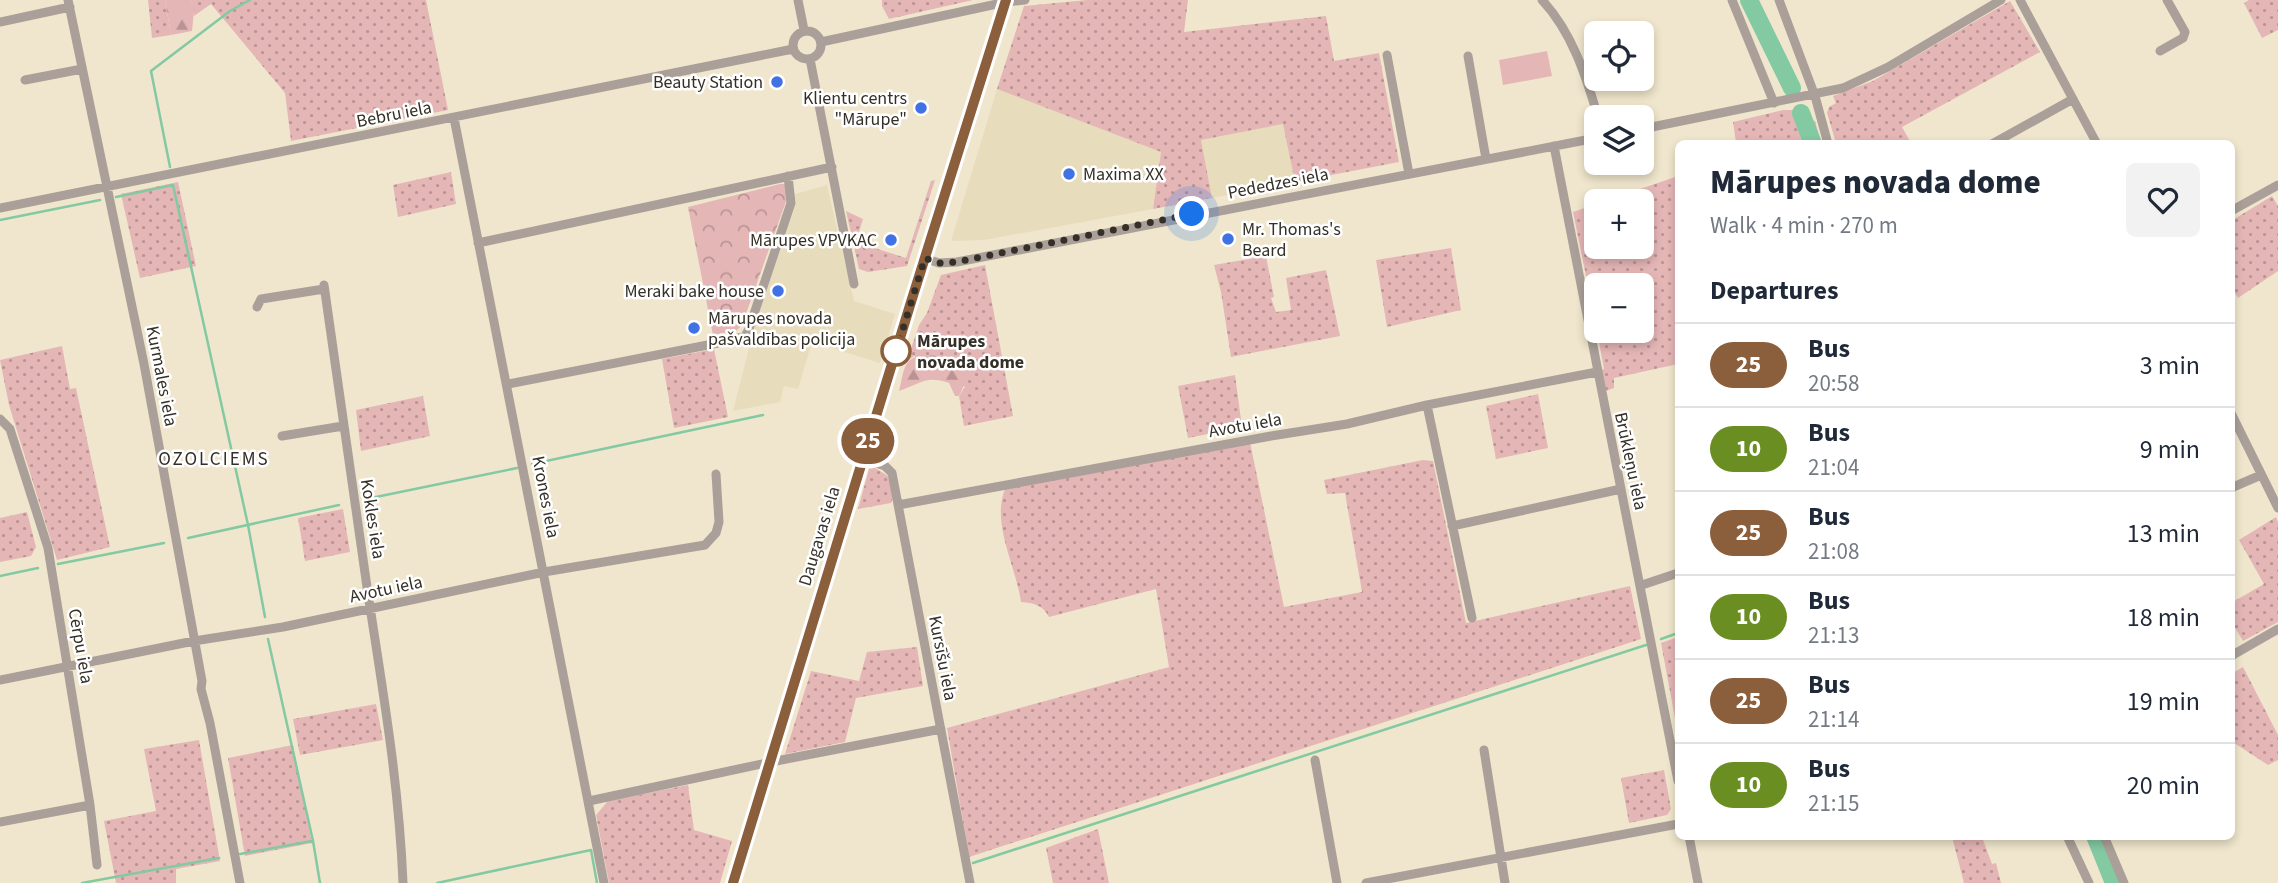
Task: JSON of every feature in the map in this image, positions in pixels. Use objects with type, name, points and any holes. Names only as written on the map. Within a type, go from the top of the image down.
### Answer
[{"type":"main road","name":"Daugavas iela","points":[[733,883],[1006,1]]},
{"type":"street","points":[[798,0],[804,30]]},
{"type":"street","points":[[821,42],[1006,1],[1026,0]]},
{"type":"street","points":[[1542,0],[1553,11],[1582,65],[1594,105]]},
{"type":"street","points":[[1732,0],[1774,103]]},
{"type":"street","points":[[1779,0],[1815,96],[1827,140]]},
{"type":"street","points":[[1654,127],[1843,89],[1872,76],[2001,0]]},
{"type":"street","points":[[2020,0],[2095,140]]},
{"type":"street","points":[[2160,51],[2183,38],[2185,32],[2167,0]]},
{"type":"street","points":[[0,22],[69,4]]},
{"type":"street","name":"Kurmales iela","points":[[69,4],[144,364],[202,681],[201,689],[210,723],[240,883]]},
{"type":"street","points":[[804,30],[815,33],[821,42],[819,53],[810,59],[799,57],[793,49],[795,37],[804,30]]},
{"type":"street","name":"Bebru iela","points":[[0,208],[793,49]]},
{"type":"street","points":[[1387,55],[1409,173]]},
{"type":"street","points":[[1468,56],[1486,159]]},
{"type":"street","points":[[810,59],[854,284]]},
{"type":"street","points":[[25,80],[82,69]]},
{"type":"street","points":[[2000,140],[2073,99]]},
{"type":"street","name":"Krones iela","points":[[454,118],[604,883]]},
{"type":"street","name":"Pededzes iela","points":[[925,258],[939,263],[957,262],[1584,140]]},
{"type":"street","name":"Brūkleņu iela","points":[[1554,146],[1675,765]]},
{"type":"street","points":[[478,243],[832,167]]},
{"type":"street","points":[[508,384],[745,336],[791,203],[788,176]]},
{"type":"street","points":[[2235,209],[2278,185]]},
{"type":"street","name":"Kokles iela","points":[[257,307],[261,299],[324,287],[396,774],[403,883]]},
{"type":"street","name":"Avotu iela","points":[[898,505],[1347,424],[1427,405],[1597,372]]},
{"type":"street","points":[[1427,405],[1472,618]]},
{"type":"street","name":"Cērpu iela","points":[[0,419],[10,429],[48,548],[90,805],[97,865]]},
{"type":"street","points":[[2235,422],[2278,508]]},
{"type":"street","points":[[282,436],[343,426]]},
{"type":"street","name":"Kursīšu iela","points":[[863,459],[889,468],[970,883]]},
{"type":"street","name":"Avotu iela","points":[[0,680],[544,572],[705,545],[716,533],[719,522],[716,474]]},
{"type":"street","points":[[2235,486],[2260,475]]},
{"type":"street","points":[[1452,526],[1621,489]]},
{"type":"street","points":[[1642,585],[1675,574]]},
{"type":"street","points":[[2235,654],[2278,629]]},
{"type":"street","points":[[589,801],[941,729]]},
{"type":"street","points":[[1484,750],[1505,883]]},
{"type":"street","points":[[1315,760],[1337,883]]},
{"type":"street","points":[[5,821],[90,805]]},
{"type":"street","points":[[1366,883],[1675,825]]},
{"type":"street","points":[[1690,840],[1698,883]]},
{"type":"street","points":[[2069,840],[2089,883]]},
{"type":"street","points":[[2106,840],[2124,883]]},
{"type":"shaded area","points":[[997,89],[1161,152],[1153,209],[984,240],[951,241]]},
{"type":"shaded area","points":[[1284,124],[1295,182],[1212,198],[1201,140]]},
{"type":"shaded area","points":[[827,185],[854,301],[895,314],[880,363],[812,342],[798,389],[784,386],[780,402],[733,411],[755,325],[796,204],[795,194]]},
{"type":"green space","points":[[148,0],[165,0],[171,35],[152,38]]},
{"type":"green space","points":[[165,0],[191,0],[194,11],[192,31],[171,35]]},
{"type":"green space","points":[[191,0],[426,0],[448,110],[291,141],[285,93],[211,4],[194,16]]},
{"type":"green space","points":[[882,0],[973,0],[889,19]]},
{"type":"green space","points":[[1087,0],[1188,0],[1184,32],[1326,16],[1334,61],[1379,53],[1399,162],[1295,182],[1283,124],[1201,140],[1212,198],[1153,209],[1161,152],[997,89],[1024,6]]},
{"type":"green space","points":[[2249,0],[2278,0],[2278,30],[2262,38],[2244,3]]},
{"type":"green space","points":[[2010,1],[2040,52],[1902,127],[1909,140],[1835,140],[1827,113],[1829,107],[1836,103],[1833,96],[1873,81]]},
{"type":"green space","points":[[1547,51],[1552,76],[1503,85],[1499,60]]},
{"type":"green space","points":[[1783,110],[1804,110],[1808,122],[1815,121],[1820,140],[1736,140],[1733,122]]},
{"type":"green space","points":[[451,172],[456,204],[398,217],[393,185]]},
{"type":"green space","points":[[1675,177],[1675,365],[1614,378],[1614,388],[1606,391],[1599,343],[1654,343],[1654,273],[1585,273],[1573,212],[1584,208],[1584,259],[1654,259],[1654,189],[1640,189]]},
{"type":"green space","points":[[935,180],[907,266],[868,272],[859,269],[846,211],[863,219],[856,242],[906,258],[931,181]]},
{"type":"green space","points":[[178,182],[196,266],[140,278],[121,194]]},
{"type":"green space","points":[[780,184],[789,188],[789,193],[742,325],[736,331],[713,335],[688,207]]},
{"type":"green space","points":[[2272,196],[2278,206],[2278,271],[2238,298],[2235,293],[2235,219]]},
{"type":"green space","points":[[1451,248],[1461,310],[1387,327],[1376,260]]},
{"type":"green space","points":[[1266,256],[1274,297],[1271,298],[1276,312],[1291,310],[1286,278],[1326,270],[1340,336],[1231,357],[1214,265]]},
{"type":"green space","points":[[985,265],[1013,416],[964,426],[959,396],[965,387],[914,356],[907,361],[941,275]]},
{"type":"green space","points":[[62,346],[70,389],[76,388],[110,547],[57,560],[9,405],[0,360]]},
{"type":"green space","points":[[714,349],[728,417],[674,428],[662,359]]},
{"type":"green space","points":[[923,355],[943,357],[963,369],[964,385],[959,396],[955,396],[949,383],[934,380],[923,381],[899,391],[907,363]]},
{"type":"green space","points":[[1235,375],[1242,427],[1188,438],[1178,386]]},
{"type":"green space","points":[[1538,394],[1548,448],[1496,459],[1486,406]]},
{"type":"green space","points":[[423,396],[430,436],[361,451],[356,410]]},
{"type":"green space","points":[[1250,442],[1284,607],[1362,592],[1345,493],[1327,494],[1324,480],[1423,460],[1433,461],[1466,623],[1630,586],[1641,639],[969,857],[947,728],[1169,667],[1156,589],[1049,617],[1038,605],[1021,602],[1003,531],[1001,502],[1005,489]]},
{"type":"green space","points":[[875,468],[888,476],[893,497],[891,503],[858,509],[869,469]]},
{"type":"green space","points":[[343,509],[350,552],[305,561],[298,518]]},
{"type":"green space","points":[[27,512],[36,547],[31,556],[0,562],[0,518]]},
{"type":"green space","points":[[2276,517],[2278,622],[2243,641],[2235,628],[2235,601],[2264,584],[2239,540]]},
{"type":"green space","points":[[1675,638],[1675,718],[1661,643]]},
{"type":"green space","points":[[917,647],[923,686],[856,698],[845,742],[785,754],[811,671],[859,681],[867,652]]},
{"type":"green space","points":[[2243,667],[2278,735],[2278,760],[2268,765],[2235,744],[2235,672]]},
{"type":"green space","points":[[376,704],[383,740],[300,755],[293,719]]},
{"type":"green space","points":[[199,740],[220,861],[176,869],[176,883],[116,883],[104,821],[156,811],[144,749]]},
{"type":"green space","points":[[293,745],[312,843],[245,856],[228,758]]},
{"type":"green space","points":[[1664,770],[1671,809],[1667,815],[1629,823],[1621,778]]},
{"type":"green space","points":[[688,785],[694,830],[732,841],[720,883],[609,883],[596,815],[608,801]]},
{"type":"green space","points":[[1098,829],[1109,883],[1053,883],[1046,848]]},
{"type":"green space","points":[[1953,840],[1983,840],[1992,864],[1996,863],[2001,883],[1964,883]]},
{"type":"waterway","points":[[170,167],[151,71],[230,11],[250,0]]},
{"type":"waterway","points":[[1749,0],[1792,88]]},
{"type":"waterway","points":[[1801,113],[1811,140]]},
{"type":"waterway","points":[[116,197],[173,185],[248,525],[265,617]]},
{"type":"waterway","points":[[0,220],[100,200]]},
{"type":"waterway","points":[[532,464],[763,415]]},
{"type":"waterway","points":[[371,498],[517,468]]},
{"type":"waterway","points":[[188,538],[339,505]]},
{"type":"waterway","points":[[58,564],[164,543]]},
{"type":"waterway","points":[[0,576],[38,568]]},
{"type":"waterway","points":[[1661,639],[1675,634]]},
{"type":"waterway","points":[[268,639],[320,883]]},
{"type":"waterway","points":[[973,863],[1646,645]]},
{"type":"waterway","points":[[2097,840],[2114,883]]},
{"type":"waterway","points":[[240,854],[312,841]]},
{"type":"waterway","points":[[437,883],[591,850],[597,883]]},
{"type":"waterway","points":[[82,883],[219,858]]},
{"type":"bus line","name":"25","points":[[733,883],[1006,0]]},
{"type":"place","name":"Beauty Station","points":[[777,82]]},
{"type":"place","name":"Klientu centrs \"Mārupe\"","points":[[921,108]]},
{"type":"place","name":"Maxima XX","points":[[1069,174]]},
{"type":"place","name":"Mr. Thomas's Beard","points":[[1228,239]]},
{"type":"place","name":"Mārupes VPVKAC","points":[[891,240]]},
{"type":"place","name":"Meraki bake house","points":[[778,291]]},
{"type":"place","name":"Mārupes novada pašvaldības policija","points":[[694,328]]},
{"type":"place","name":"Mārupes novada dome","points":[[896,351]]},
{"type":"district","name":"OZOLCIEMS","points":[[214,458]]},
{"type":"route","points":[[896,351],[925,258],[939,263],[957,262],[1192,214]]}]
